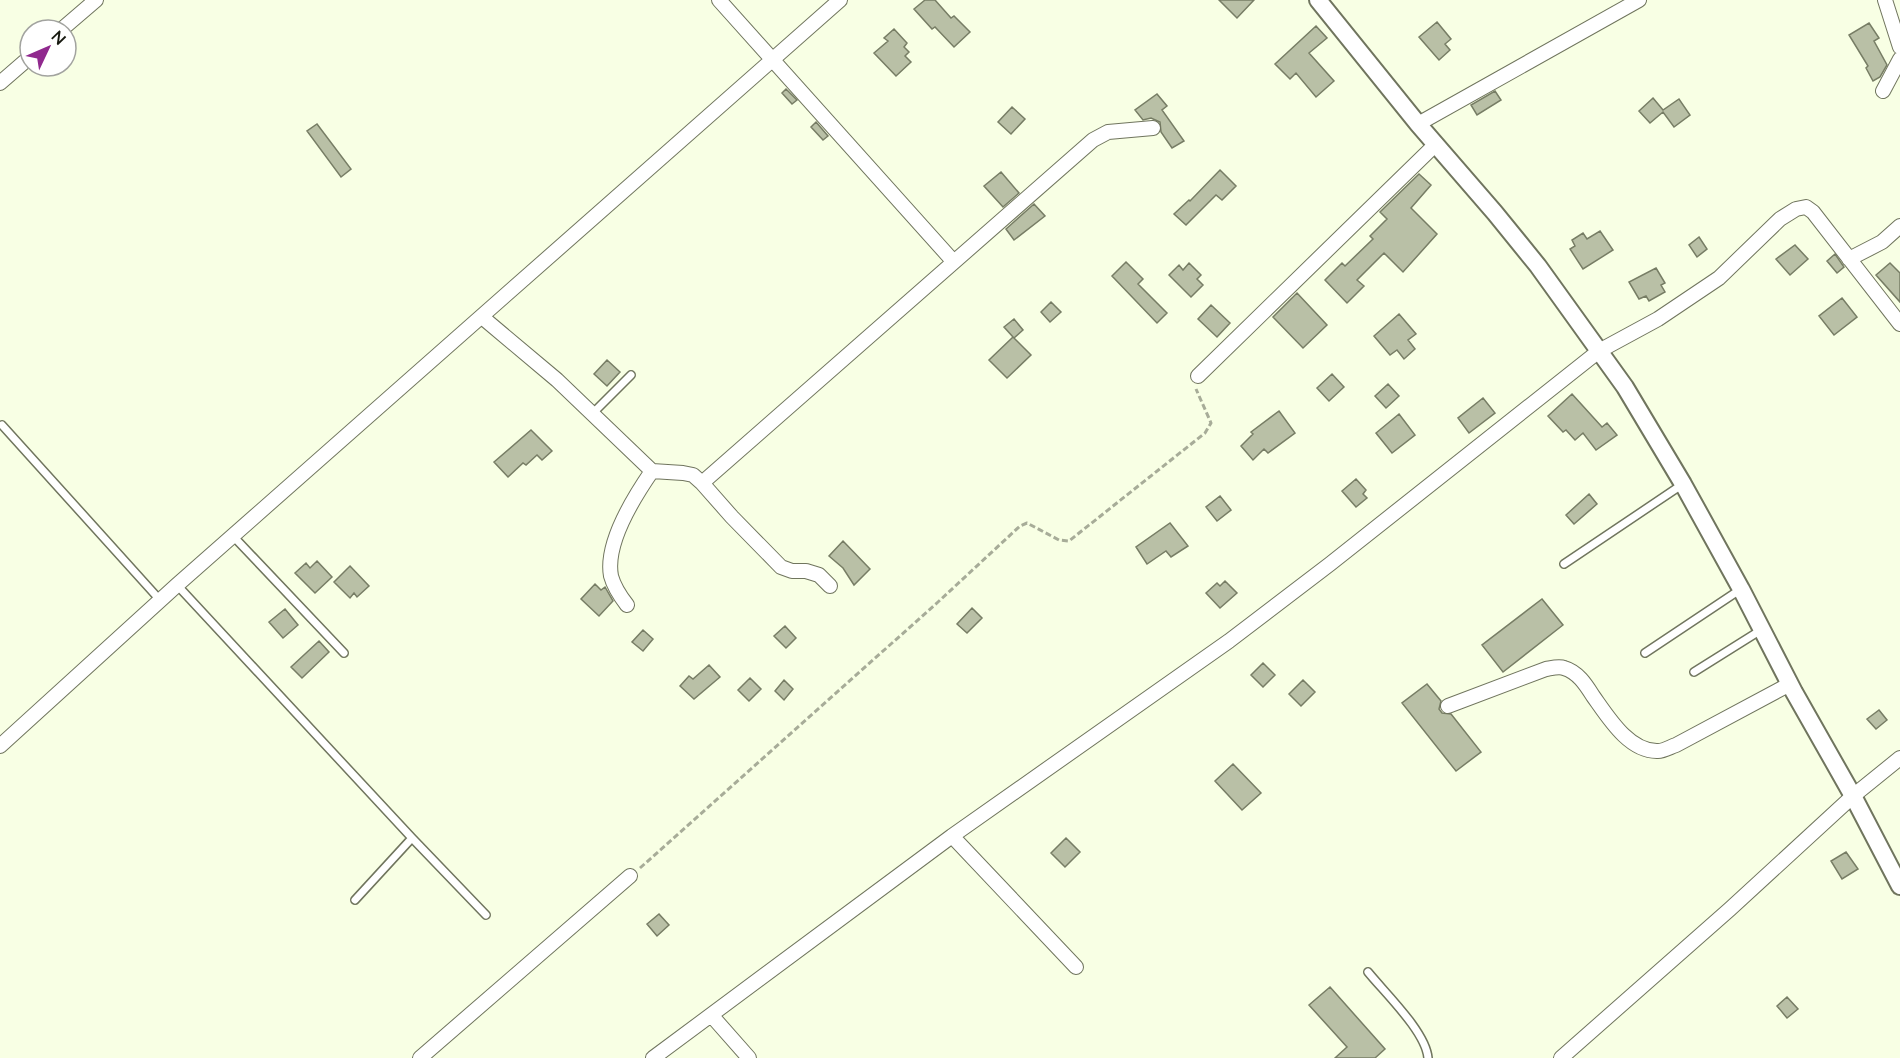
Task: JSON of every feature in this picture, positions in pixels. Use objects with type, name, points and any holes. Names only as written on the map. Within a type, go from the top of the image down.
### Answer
[{"type":"street","points":[[75,18],[96,0]]},
{"type":"street","points":[[719,0],[953,261]]},
{"type":"street","points":[[0,746],[160,600],[840,0]]},
{"type":"street","points":[[1318,0],[1418,124],[1538,266],[1650,427],[1763,629],[1790,684],[1900,886]]},
{"type":"street","points":[[1418,124],[1639,0]]},
{"type":"street","points":[[1885,0],[1900,47]]},
{"type":"street","points":[[1883,91],[1900,59]]},
{"type":"street","points":[[0,83],[18,67]]},
{"type":"street","points":[[702,483],[1093,140],[1107,132],[1153,128]]},
{"type":"street","points":[[1198,376],[1436,144]]},
{"type":"street","points":[[652,1058],[712,1016],[952,836],[1229,641],[1599,351],[1658,319],[1719,278],[1780,219],[1802,207],[1812,212],[1900,324]]},
{"type":"street","points":[[1849,259],[1882,242],[1900,226]]},
{"type":"street","points":[[482,317],[557,380],[652,471],[693,475],[781,567],[819,575],[830,586]]},
{"type":"street","points":[[627,605],[617,592],[611,575],[611,555],[625,514],[652,471]]},
{"type":"street","points":[[1448,706],[1546,669],[1563,667],[1574,672],[1585,683],[1624,735],[1647,749],[1660,751],[1676,745],[1790,684]]},
{"type":"street","points":[[1561,1058],[1730,909],[1853,796],[1900,758]]},
{"type":"street","points":[[952,836],[1076,967]]},
{"type":"street","points":[[420,1058],[630,876]]},
{"type":"street","points":[[712,1016],[749,1058]]},
{"type":"lane","points":[[592,414],[631,375]]},
{"type":"lane","points":[[2,425],[160,600]]},
{"type":"lane","points":[[1564,564],[1683,484]]},
{"type":"lane","points":[[233,536],[344,653]]},
{"type":"lane","points":[[177,585],[486,915]]},
{"type":"lane","points":[[1645,653],[1741,589]]},
{"type":"lane","points":[[1694,672],[1763,629]]},
{"type":"lane","points":[[355,900],[412,838]]},
{"type":"lane","points":[[1368,972],[1419,1033],[1428,1051],[1428,1058]]},
{"type":"path","points":[[630,876],[1020,526],[1027,523],[1059,540],[1069,541],[1205,433],[1211,423],[1196,390],[1198,376]]},
{"type":"building","points":[[925,0],[935,0],[951,18],[954,16],[970,32],[954,47],[935,27],[932,29],[914,9]]},
{"type":"building","points":[[1219,0],[1254,0],[1237,18]]},
{"type":"building","points":[[1437,22],[1451,39],[1445,44],[1450,50],[1439,60],[1419,37]]},
{"type":"building","points":[[1869,23],[1879,38],[1874,41],[1887,65],[1880,77],[1873,81],[1866,68],[1868,66],[1849,35]]},
{"type":"building","points":[[1316,26],[1327,38],[1309,53],[1334,81],[1316,97],[1296,73],[1290,79],[1275,64]]},
{"type":"building","points":[[894,29],[907,43],[904,47],[909,52],[905,56],[911,62],[896,76],[874,53],[888,41],[884,38]]},
{"type":"building","points":[[786,89],[797,100],[792,104],[782,93]]},
{"type":"building","points":[[1495,91],[1501,100],[1477,115],[1471,105]]},
{"type":"building","points":[[1157,94],[1167,106],[1162,110],[1184,141],[1172,148],[1161,132],[1160,122],[1151,118],[1143,120],[1135,110]]},
{"type":"building","points":[[1653,98],[1663,110],[1679,99],[1690,115],[1674,127],[1663,112],[1650,123],[1639,111]]},
{"type":"building","points":[[1012,107],[1025,119],[1011,134],[998,122]]},
{"type":"building","points":[[816,122],[828,136],[823,140],[811,127]]},
{"type":"building","points":[[317,124],[351,169],[341,177],[307,131]]},
{"type":"building","points":[[1220,170],[1236,186],[1222,200],[1216,195],[1186,225],[1174,214]]},
{"type":"building","points":[[1001,172],[1019,193],[1003,207],[984,186]]},
{"type":"building","points":[[1419,174],[1431,185],[1411,208],[1437,234],[1403,272],[1384,253],[1357,280],[1364,286],[1347,303],[1325,280],[1342,263],[1345,266],[1373,239],[1370,236],[1387,219],[1380,212]]},
{"type":"building","points":[[1034,204],[1045,216],[1014,240],[1006,229]]},
{"type":"building","points":[[1600,231],[1613,250],[1583,269],[1570,249],[1575,246],[1572,240],[1583,233],[1587,239]]},
{"type":"building","points":[[1699,237],[1707,249],[1697,257],[1689,245]]},
{"type":"building","points":[[1795,245],[1808,259],[1790,275],[1776,259]]},
{"type":"building","points":[[1835,254],[1844,267],[1837,273],[1827,261]]},
{"type":"building","points":[[1126,262],[1143,279],[1138,284],[1167,313],[1157,323],[1112,276]]},
{"type":"building","points":[[1189,263],[1201,275],[1197,279],[1203,285],[1191,297],[1169,275],[1179,265],[1183,270]]},
{"type":"building","points":[[1890,263],[1900,273],[1900,302],[1876,275]]},
{"type":"building","points":[[1656,268],[1665,283],[1661,285],[1665,292],[1649,301],[1646,296],[1639,299],[1629,282]]},
{"type":"building","points":[[1297,293],[1327,325],[1303,348],[1273,317]]},
{"type":"building","points":[[1842,298],[1857,317],[1834,335],[1819,316]]},
{"type":"building","points":[[1051,302],[1061,312],[1050,322],[1041,312]]},
{"type":"building","points":[[1211,305],[1230,323],[1217,337],[1198,319]]},
{"type":"building","points":[[1399,314],[1416,334],[1408,340],[1415,349],[1404,359],[1397,350],[1390,355],[1374,336]]},
{"type":"building","points":[[1014,319],[1023,330],[1014,338],[1031,355],[1007,378],[989,360],[1013,337],[1004,327]]},
{"type":"building","points":[[607,360],[620,372],[607,386],[594,374]]},
{"type":"building","points":[[1332,374],[1344,387],[1329,401],[1317,388]]},
{"type":"building","points":[[1388,384],[1399,396],[1386,408],[1375,396]]},
{"type":"building","points":[[1572,394],[1602,427],[1607,423],[1617,435],[1596,450],[1583,433],[1575,440],[1566,430],[1563,432],[1548,416]]},
{"type":"building","points":[[1483,398],[1495,413],[1469,433],[1458,418]]},
{"type":"building","points":[[1279,411],[1295,433],[1268,453],[1264,449],[1253,460],[1241,446],[1253,434],[1251,432]]},
{"type":"building","points":[[1399,414],[1415,435],[1392,453],[1376,433]]},
{"type":"building","points":[[531,430],[552,451],[542,460],[537,455],[526,465],[523,463],[508,477],[494,462]]},
{"type":"building","points":[[1356,479],[1366,490],[1363,494],[1367,498],[1356,507],[1342,491]]},
{"type":"building","points":[[1589,494],[1597,504],[1574,524],[1566,515]]},
{"type":"building","points":[[1220,496],[1231,510],[1217,521],[1206,507]]},
{"type":"building","points":[[1170,523],[1188,546],[1171,557],[1166,551],[1147,564],[1136,547]]},
{"type":"building","points":[[843,541],[870,569],[854,585],[843,568],[829,556]]},
{"type":"building","points":[[317,561],[332,577],[315,593],[295,573],[306,563],[310,568]]},
{"type":"building","points":[[350,566],[369,586],[357,597],[354,593],[350,598],[334,582]]},
{"type":"building","points":[[1225,581],[1237,593],[1220,608],[1206,593],[1217,583],[1220,586]]},
{"type":"building","points":[[595,584],[601,590],[605,587],[613,601],[599,616],[581,599]]},
{"type":"building","points":[[1542,599],[1563,625],[1503,672],[1482,645]]},
{"type":"building","points":[[972,608],[982,618],[967,633],[957,624]]},
{"type":"building","points":[[285,609],[298,625],[283,638],[269,622]]},
{"type":"building","points":[[785,626],[796,638],[786,648],[774,636]]},
{"type":"building","points":[[643,630],[653,639],[643,651],[632,642]]},
{"type":"building","points":[[319,641],[329,652],[302,678],[291,667]]},
{"type":"building","points":[[1263,663],[1275,675],[1263,687],[1251,675]]},
{"type":"building","points":[[709,665],[720,677],[694,699],[680,686],[689,676],[693,679]]},
{"type":"building","points":[[750,678],[761,689],[749,701],[738,690]]},
{"type":"building","points":[[784,680],[793,689],[784,700],[775,691]]},
{"type":"building","points":[[1303,680],[1315,692],[1301,706],[1289,694]]},
{"type":"building","points":[[1427,684],[1441,701],[1439,709],[1442,713],[1451,714],[1481,752],[1456,771],[1402,703]]},
{"type":"building","points":[[1879,710],[1887,720],[1876,729],[1867,719]]},
{"type":"building","points":[[1233,764],[1261,793],[1242,810],[1215,781]]},
{"type":"building","points":[[1066,838],[1080,852],[1065,867],[1051,853]]},
{"type":"building","points":[[1846,852],[1858,869],[1842,879],[1831,861]]},
{"type":"building","points":[[659,914],[669,925],[657,936],[647,924]]},
{"type":"building","points":[[1330,987],[1385,1049],[1375,1058],[1335,1058],[1347,1047],[1309,1005]]},
{"type":"building","points":[[1787,997],[1798,1009],[1787,1018],[1777,1006]]}]
